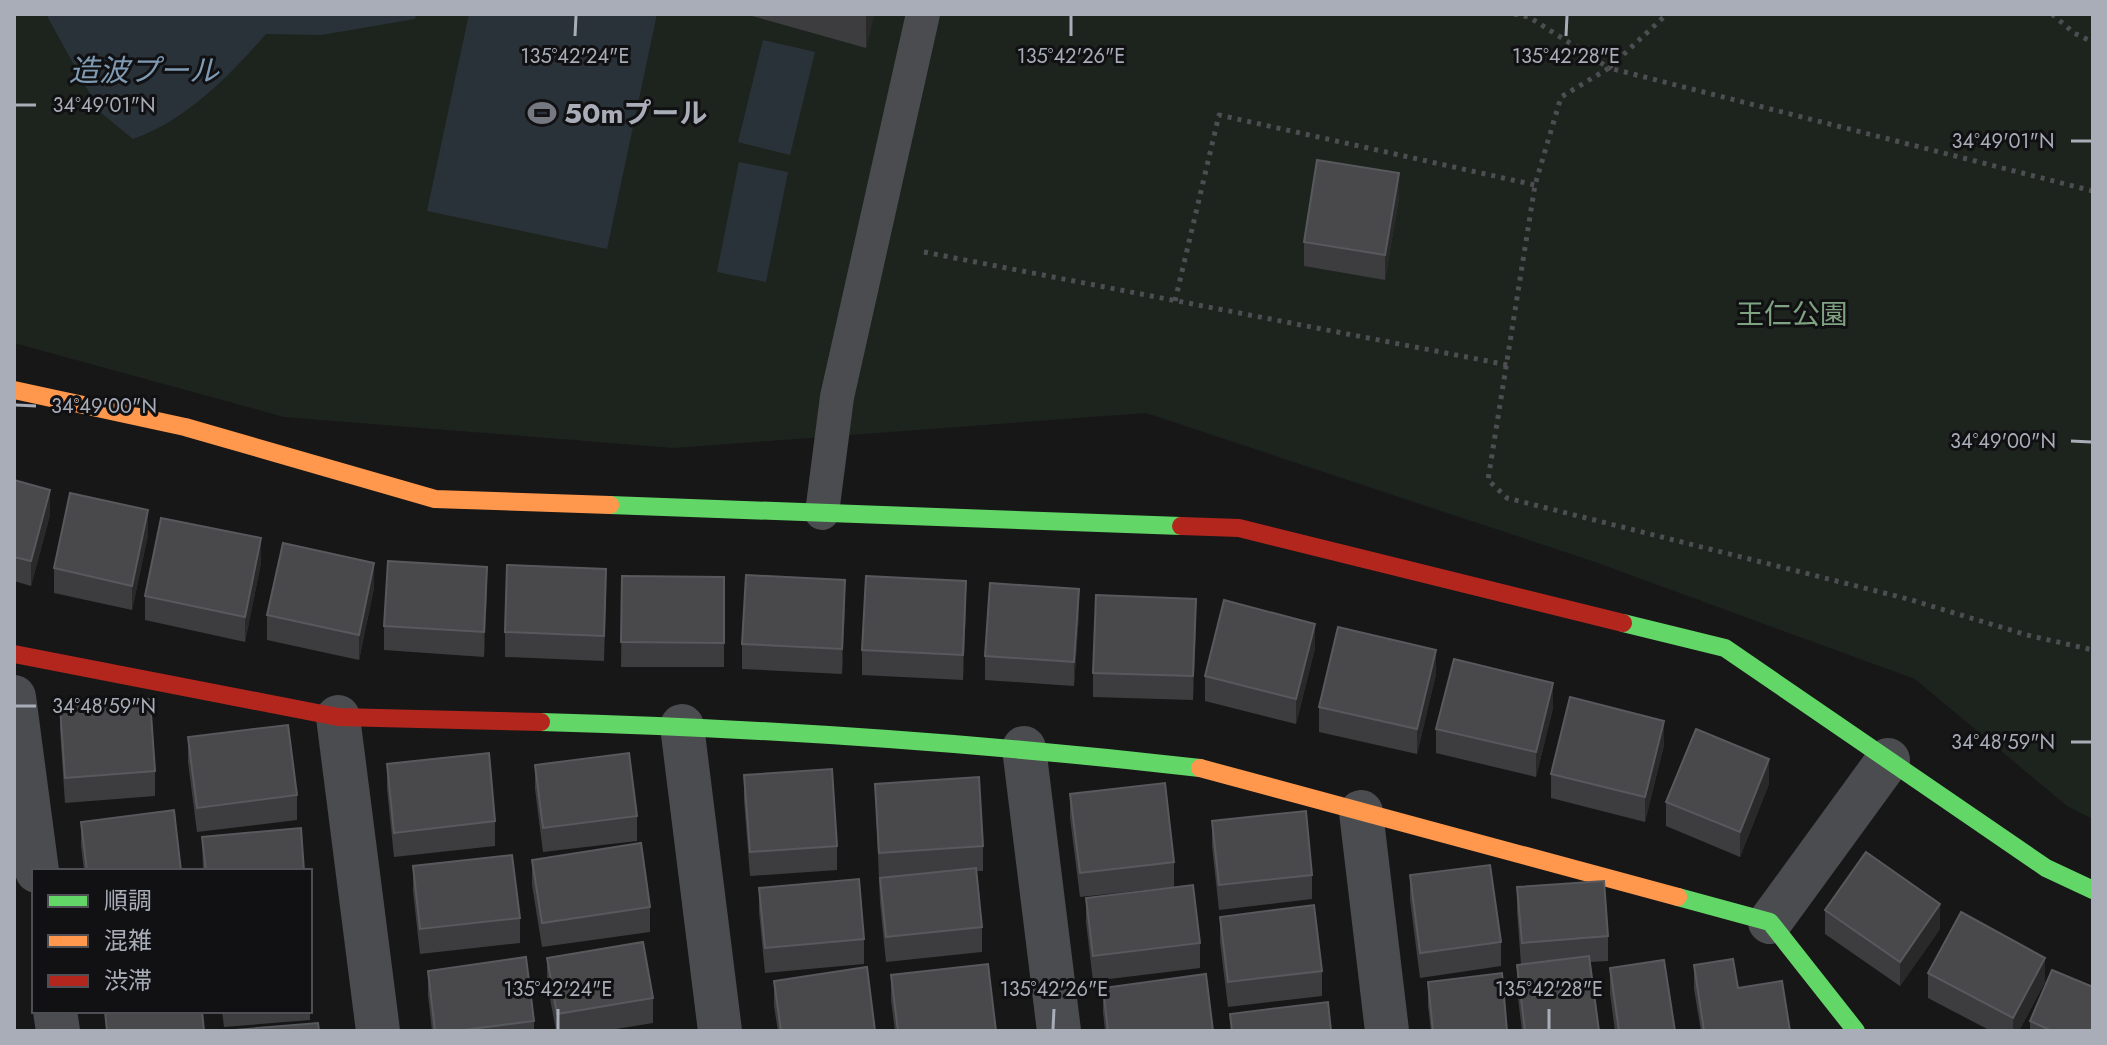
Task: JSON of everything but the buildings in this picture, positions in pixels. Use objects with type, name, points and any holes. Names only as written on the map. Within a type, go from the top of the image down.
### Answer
[{"type":"street","points":[[14,390],[185,427],[435,499],[1239,528],[1725,648],[2046,868],[2093,890]]},
{"type":"street","points":[[14,654],[338,717],[682,726],[1024,748],[1203,768],[1770,922],[1856,1031]]},
{"type":"street","points":[[14,697],[37,869]]},
{"type":"street","points":[[338,717],[378,1031]]},
{"type":"street","points":[[682,726],[720,1031]]},
{"type":"street","points":[[1024,748],[1059,1031]]},
{"type":"street","points":[[1770,922],[1888,760]]},
{"type":"street","points":[[1361,812],[1387,1031]]},
{"type":"lane","points":[[822,513],[837,397],[923,14]]},
{"type":"path","points":[[1514,14],[1529,17],[1609,68],[2093,191]]},
{"type":"path","points":[[1667,14],[1609,68],[1561,97],[1535,185],[1488,480],[1507,498],[1908,599],[2027,635],[2093,650]]},
{"type":"path","points":[[2052,14],[2074,33],[2093,42]]},
{"type":"path","points":[[1175,301],[1219,115],[1535,185]]},
{"type":"path","points":[[872,242],[1508,365]]},
{"type":"green space","name":"王仁公園","points":[[14,14],[2093,14],[2093,819],[2067,806],[1915,679],[1595,562],[1146,413],[673,448],[284,417],[14,343]]},
{"type":"water","name":"造波プール","points":[[46,14],[416,14],[415,19],[321,35],[266,34],[222,81],[189,109],[133,139],[100,112]]},
{"type":"water","name":"50mプール","points":[[469,14],[657,14],[607,249],[427,211]]},
{"type":"water","points":[[763,40],[815,52],[790,155],[738,142]]},
{"type":"water","points":[[739,162],[788,172],[766,282],[717,272]]},
{"type":"traffic: fast","points":[[610,505],[1181,526]]},
{"type":"traffic: fast","points":[[1623,623],[1725,648],[2046,868],[2093,890]]},
{"type":"traffic: fast","points":[[541,722],[871,738],[1200,768]]},
{"type":"traffic: fast","points":[[1678,897],[1770,922],[1856,1031]]},
{"type":"traffic: slow","points":[[14,390],[185,427],[435,499],[610,505]]},
{"type":"traffic: slow","points":[[1200,768],[1678,897]]},
{"type":"traffic: jam","points":[[1181,526],[1239,528],[1623,623]]},
{"type":"traffic: jam","points":[[14,654],[338,717],[541,722]]},
{"type":"place","name":"50mプール","points":[[542,113]]}]
